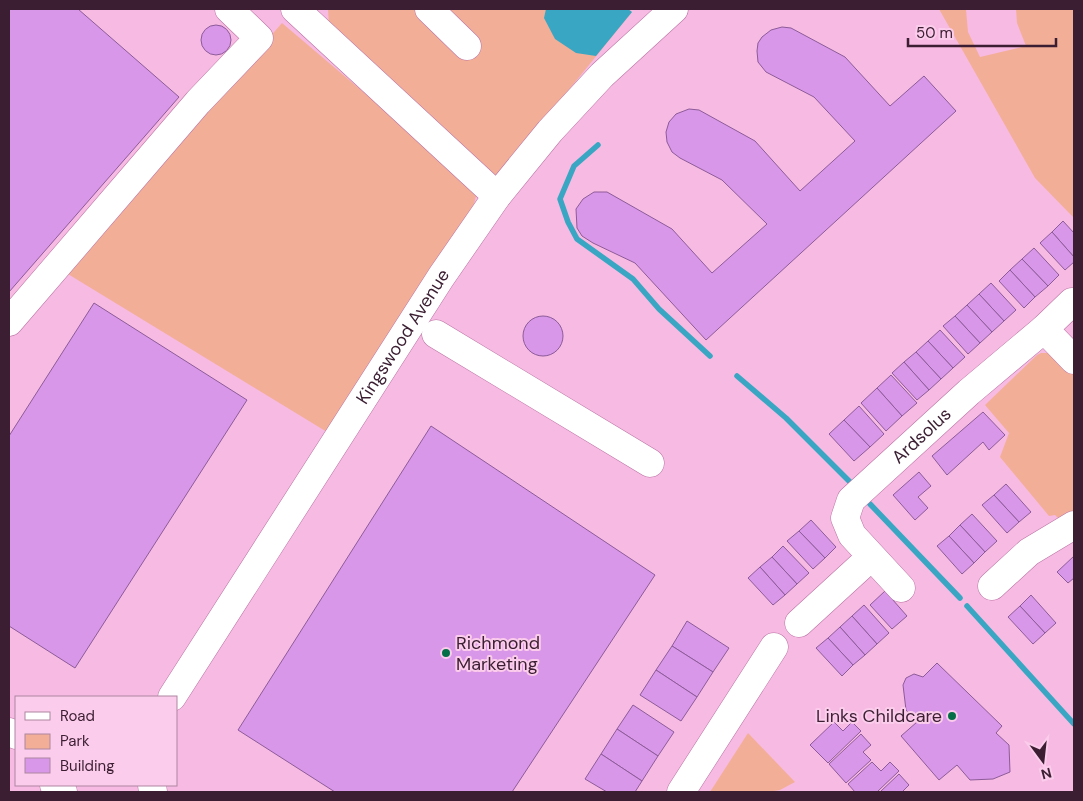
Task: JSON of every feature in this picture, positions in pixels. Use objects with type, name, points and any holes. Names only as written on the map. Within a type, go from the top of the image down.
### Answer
[{"type":"street","points":[[9,322],[198,102],[259,38],[228,9]]},
{"type":"street","points":[[429,9],[468,46]]},
{"type":"street","name":"Kingswood Avenue","points":[[173,696],[436,285],[498,196],[550,131],[595,82],[674,9]]},
{"type":"street","points":[[306,12],[498,196]]},
{"type":"street","name":"Ardsolus","points":[[901,588],[852,535],[845,518],[851,500],[969,392],[1044,329],[1072,302]]},
{"type":"street","points":[[1044,329],[1074,360]]},
{"type":"street","points":[[436,334],[650,463]]},
{"type":"street","points":[[992,586],[1029,552],[1074,525]]},
{"type":"street","points":[[799,622],[871,557]]},
{"type":"street","points":[[681,792],[774,647]]},
{"type":"green space","points":[[328,9],[628,9],[632,12],[494,182],[329,25]]},
{"type":"green space","points":[[939,9],[966,9],[968,32],[980,57],[1026,46],[1017,23],[1016,9],[1074,9],[1074,218],[1035,178]]},
{"type":"green space","points":[[282,23],[473,185],[476,196],[474,204],[327,432],[63,271]]},
{"type":"green space","points":[[1041,353],[1052,353],[1074,375],[1074,510],[1059,519],[1055,515],[1049,516],[1000,457],[1009,433],[985,405]]},
{"type":"green space","points":[[748,733],[795,782],[780,790],[769,792],[710,792]]},
{"type":"water","points":[[546,9],[628,9],[632,12],[596,56],[576,53],[555,39],[544,18]]},
{"type":"building","points":[[9,9],[78,9],[179,97],[9,292]]},
{"type":"building","points":[[216,25],[222,26],[230,34],[230,46],[222,54],[216,55],[210,54],[202,46],[201,40],[202,34],[210,26]]},
{"type":"building","points":[[782,27],[791,28],[845,57],[890,106],[924,76],[956,111],[706,340],[635,263],[582,236],[577,228],[576,209],[583,199],[594,192],[607,192],[672,229],[712,273],[767,224],[722,180],[672,152],[667,142],[666,132],[669,122],[676,114],[689,109],[699,110],[755,141],[800,191],[855,141],[814,97],[766,72],[758,62],[758,43],[762,37],[771,30]]},
{"type":"building","points":[[1063,221],[1074,233],[1074,257],[1052,232]]},
{"type":"building","points":[[1052,232],[1074,257],[1074,262],[1065,270],[1040,243]]},
{"type":"building","points":[[1034,248],[1059,275],[1048,286],[1022,259]]},
{"type":"building","points":[[1022,259],[1048,286],[1035,297],[1010,270]]},
{"type":"building","points":[[1010,270],[1035,297],[1024,308],[999,281]]},
{"type":"building","points":[[991,283],[1016,310],[1004,321],[979,294]]},
{"type":"building","points":[[979,294],[1004,321],[992,332],[967,305]]},
{"type":"building","points":[[94,303],[247,400],[75,668],[9,626],[9,436]]},
{"type":"building","points":[[967,305],[992,332],[980,343],[955,316]]},
{"type":"building","points":[[539,316],[547,316],[554,319],[560,325],[563,336],[560,347],[554,353],[547,356],[539,356],[532,353],[526,347],[523,340],[523,332],[526,325],[532,319]]},
{"type":"building","points":[[955,316],[980,343],[968,354],[943,326]]},
{"type":"building","points":[[940,330],[965,357],[953,368],[928,341]]},
{"type":"building","points":[[928,341],[953,368],[941,379],[916,352]]},
{"type":"building","points":[[916,352],[941,379],[929,390],[904,362]]},
{"type":"building","points":[[904,362],[929,390],[917,400],[892,373]]},
{"type":"building","points":[[891,375],[917,403],[902,416],[877,388]]},
{"type":"building","points":[[877,388],[902,416],[886,431],[861,403]]},
{"type":"building","points":[[859,406],[884,434],[870,447],[844,420]]},
{"type":"building","points":[[983,412],[1005,435],[989,450],[983,442],[947,475],[932,456]]},
{"type":"building","points":[[844,420],[870,447],[854,461],[829,434]]},
{"type":"building","name":"Richmond Marketing","points":[[431,426],[655,575],[512,792],[335,792],[238,730]]},
{"type":"building","points":[[919,472],[931,486],[918,497],[928,508],[915,520],[893,495]]},
{"type":"building","points":[[1006,484],[1031,512],[1019,522],[994,495]]},
{"type":"building","points":[[994,495],[1019,522],[1007,533],[982,505]]},
{"type":"building","points":[[972,514],[997,541],[985,552],[960,525]]},
{"type":"building","points":[[811,520],[836,547],[825,558],[799,531]]},
{"type":"building","points":[[960,525],[985,552],[974,563],[949,536]]},
{"type":"building","points":[[799,531],[825,558],[813,569],[787,541]]},
{"type":"building","points":[[949,536],[974,563],[962,574],[937,546]]},
{"type":"building","points":[[783,546],[809,573],[797,584],[772,557]]},
{"type":"building","points":[[1074,556],[1074,578],[1068,583],[1057,572]]},
{"type":"building","points":[[772,557],[797,584],[785,595],[760,567]]},
{"type":"building","points":[[760,567],[785,595],[773,605],[748,578]]},
{"type":"building","points":[[885,591],[907,616],[892,629],[870,605]]},
{"type":"building","points":[[1031,595],[1056,623],[1045,633],[1020,606]]},
{"type":"building","points":[[864,605],[889,633],[877,644],[852,616]]},
{"type":"building","points":[[1020,606],[1045,633],[1033,644],[1008,617]]},
{"type":"building","points":[[852,616],[877,644],[865,655],[840,627]]},
{"type":"building","points":[[687,621],[729,648],[713,672],[672,646]]},
{"type":"building","points":[[840,627],[865,655],[853,665],[828,638]]},
{"type":"building","points":[[828,638],[853,665],[842,676],[816,648]]},
{"type":"building","points":[[672,646],[713,672],[697,697],[656,670]]},
{"type":"building","name":"Links Childcare","points":[[937,663],[1002,726],[996,733],[1009,745],[1010,772],[993,779],[970,780],[957,765],[939,780],[901,736],[917,722],[906,710],[903,685],[906,678],[914,674],[923,677]]},
{"type":"building","points":[[656,670],[697,697],[681,721],[640,695]]},
{"type":"building","points":[[633,705],[674,732],[658,756],[617,729]]},
{"type":"building","points":[[834,722],[843,731],[852,722],[861,731],[828,763],[810,745]]},
{"type":"building","points":[[617,729],[658,756],[642,781],[601,754]]},
{"type":"building","points":[[861,734],[871,745],[863,752],[871,760],[846,783],[829,764]]},
{"type":"building","points":[[601,754],[642,781],[635,792],[607,792],[585,779]]},
{"type":"building","points":[[872,762],[881,771],[890,762],[899,771],[877,792],[855,792],[848,784]]},
{"type":"building","points":[[899,774],[909,785],[902,792],[880,792]]},
{"type":"waterway","points":[[598,145],[574,166],[560,199],[568,222],[577,239],[633,279],[659,309],[710,356]]},
{"type":"waterway","points":[[737,376],[786,418],[850,482]]},
{"type":"waterway","points":[[870,504],[960,598]]},
{"type":"waterway","points":[[967,606],[1074,724]]},
{"type":"place","name":"Richmond Marketing","points":[[446,653]]},
{"type":"place","name":"Links Childcare","points":[[952,716]]}]
